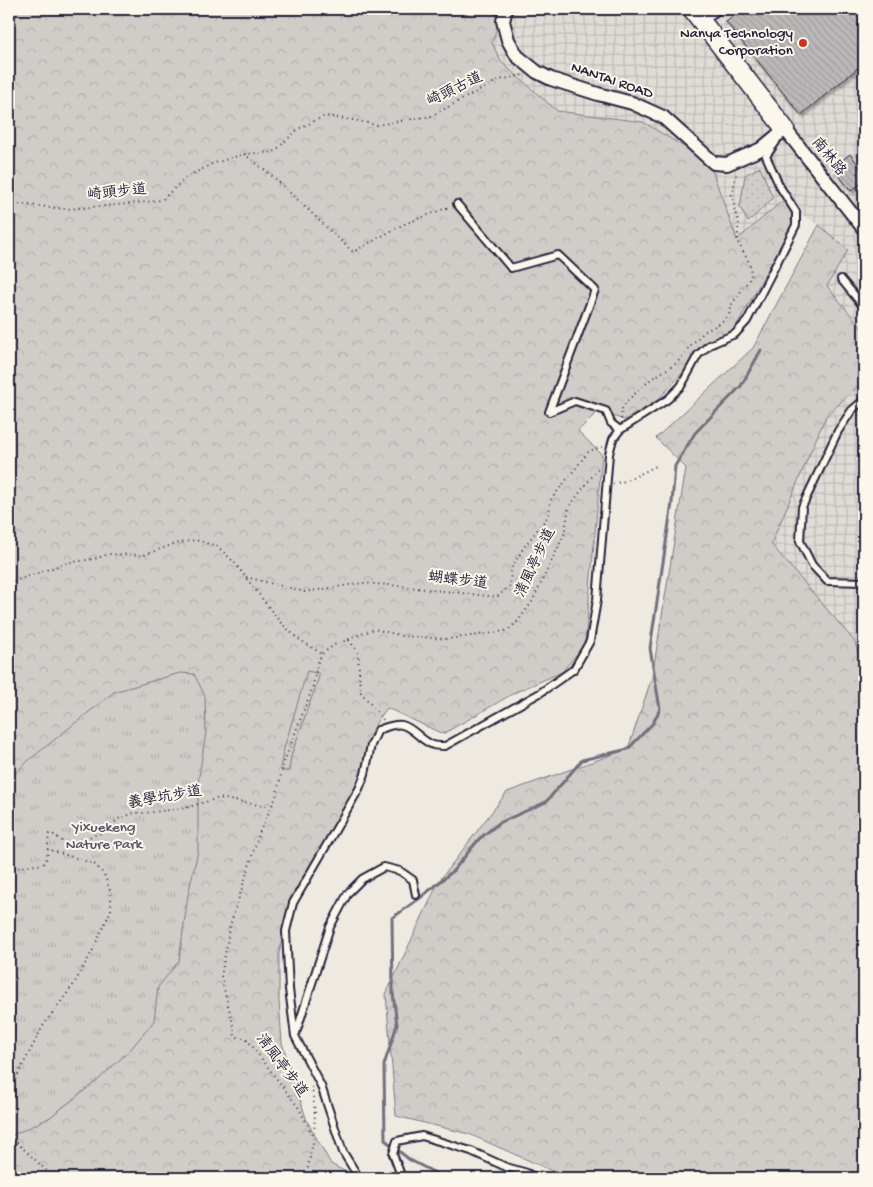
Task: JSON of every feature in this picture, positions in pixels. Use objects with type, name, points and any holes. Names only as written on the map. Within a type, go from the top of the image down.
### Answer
[{"type":"street","name":"NANTAI ROAD","points":[[506,9],[503,21],[508,40],[517,56],[537,72],[551,79],[632,103],[663,117],[714,163],[726,164],[761,149],[785,129]]},
{"type":"street","points":[[692,9],[704,22],[785,129]]},
{"type":"street","name":"南林路","points":[[785,129],[864,229]]},
{"type":"lane","points":[[704,22],[720,9]]},
{"type":"lane","points":[[359,1178],[343,1152],[321,1086],[295,1036],[289,989],[286,931],[292,903],[359,789],[365,774],[370,745],[378,730],[388,726],[402,725],[434,745],[445,746],[540,694],[574,669],[590,641],[597,600],[609,454],[612,444],[618,429],[651,412],[681,386],[698,355],[709,345],[735,334],[747,320],[796,225],[796,212],[780,188],[766,156],[785,129]]},
{"type":"lane","points":[[457,204],[511,268],[558,255],[595,290],[550,412],[575,401],[606,411],[611,423],[618,429]]},
{"type":"lane","points":[[841,279],[864,307]]},
{"type":"lane","points":[[864,400],[852,410],[838,431],[802,507],[800,541],[812,565],[827,581],[864,582]]},
{"type":"lane","points":[[295,1036],[330,927],[348,894],[362,878],[384,867],[400,871],[413,880],[416,895]]},
{"type":"lane","points":[[402,1178],[393,1154],[397,1141],[422,1136],[471,1151],[536,1178]]},
{"type":"path","name":"崎頭古道","points":[[244,154],[274,152],[298,129],[325,116],[376,125],[431,116],[500,80],[537,72]]},
{"type":"path","points":[[244,154],[270,174],[353,252],[402,225],[457,204]]},
{"type":"path","name":"崎頭步道","points":[[9,203],[67,210],[162,200],[185,178],[212,164],[244,154]]},
{"type":"path","points":[[618,429],[621,423],[622,409],[627,400],[651,379],[677,363],[704,332],[719,324],[728,315],[732,304],[751,277],[750,264],[737,241],[739,222],[734,212],[732,196],[737,160]]},
{"type":"path","name":"蝴蝶步道","points":[[246,577],[306,592],[362,583],[390,584],[497,597],[510,586],[511,569],[524,547],[549,515],[550,500],[589,451],[612,444]]},
{"type":"path","name":"清風亭步道","points":[[322,654],[334,645],[374,629],[403,636],[448,639],[494,634],[508,630],[518,621],[532,602],[564,535],[569,507],[609,454]]},
{"type":"path","points":[[606,486],[628,480],[658,465]]},
{"type":"path","points":[[9,583],[66,563],[94,559],[109,554],[144,555],[174,544],[195,540],[217,546],[234,562],[280,622],[297,638],[322,654],[318,662],[312,689],[284,762],[276,797],[270,807]]},
{"type":"path","points":[[348,639],[358,652],[360,691],[388,726]]},
{"type":"path","name":"義學坑步道","points":[[9,870],[46,862],[49,834],[62,841],[71,843],[106,831],[118,819],[134,812],[144,813],[185,808],[219,798],[270,807]]},
{"type":"path","name":"清風亭步道","points":[[270,807],[260,831],[230,926],[221,977],[235,1037],[246,1038],[298,1107],[314,1137]]},
{"type":"path","points":[[9,1098],[11,1088],[43,1026],[74,984],[93,950],[111,910],[110,893],[104,874],[94,864],[47,849]]},
{"type":"path","points":[[306,1178],[314,1137],[315,1113],[311,1079]]},
{"type":"path","points":[[9,1130],[12,1138],[49,1173],[65,1178]]},
{"type":"shaded area","points":[[503,9],[864,9],[864,331],[827,286],[848,250],[819,225],[799,213],[737,241],[709,162],[643,122],[557,111],[501,62],[492,43]]},
{"type":"shaded area","points":[[864,381],[864,677],[855,642],[771,544],[826,416]]},
{"type":"green space","points":[[9,9],[503,9],[492,43],[501,62],[557,111],[643,122],[709,162],[737,240],[781,202],[799,213],[733,332],[701,353],[655,403],[624,420],[598,411],[578,431],[602,455],[585,644],[562,672],[516,692],[443,734],[387,708],[376,723],[369,765],[290,899],[279,954],[279,1001],[282,1043],[307,1121],[331,1164],[357,1178],[9,1178]]},
{"type":"green space","points":[[760,167],[773,198],[748,222],[740,207],[745,175]]},
{"type":"green space","points":[[819,225],[848,250],[827,286],[864,331],[864,381],[826,416],[771,544],[855,642],[864,677],[864,1178],[568,1178],[469,1134],[396,1116],[386,994],[439,881],[507,792],[628,749],[652,677],[686,468],[656,438],[753,348]]},
{"type":"green space","points":[[307,671],[320,674],[291,756],[289,772],[280,769],[283,752]]},
{"type":"green space","name":"Yixuekeng Nature Park","points":[[180,673],[194,674],[205,696],[206,732],[198,783],[198,851],[188,895],[179,961],[158,987],[154,1021],[130,1050],[98,1080],[49,1118],[9,1137],[9,779],[29,760],[114,692]]},
{"type":"building","name":"Nanya Technology Corporation","points":[[742,9],[864,9],[864,63],[801,115],[726,22]]},
{"type":"building","points":[[850,154],[864,172],[864,181],[851,191],[833,168]]},
{"type":"waterway","points":[[445,1178],[410,1160],[385,1140],[384,1065],[397,1025],[393,993],[392,918],[453,871],[479,839],[499,823],[546,802],[582,760],[628,749],[653,723],[660,709],[650,648],[672,503],[675,466],[695,433],[741,386],[761,350]]},
{"type":"place","name":"Nanya Technology Corporation","points":[[803,43]]}]
